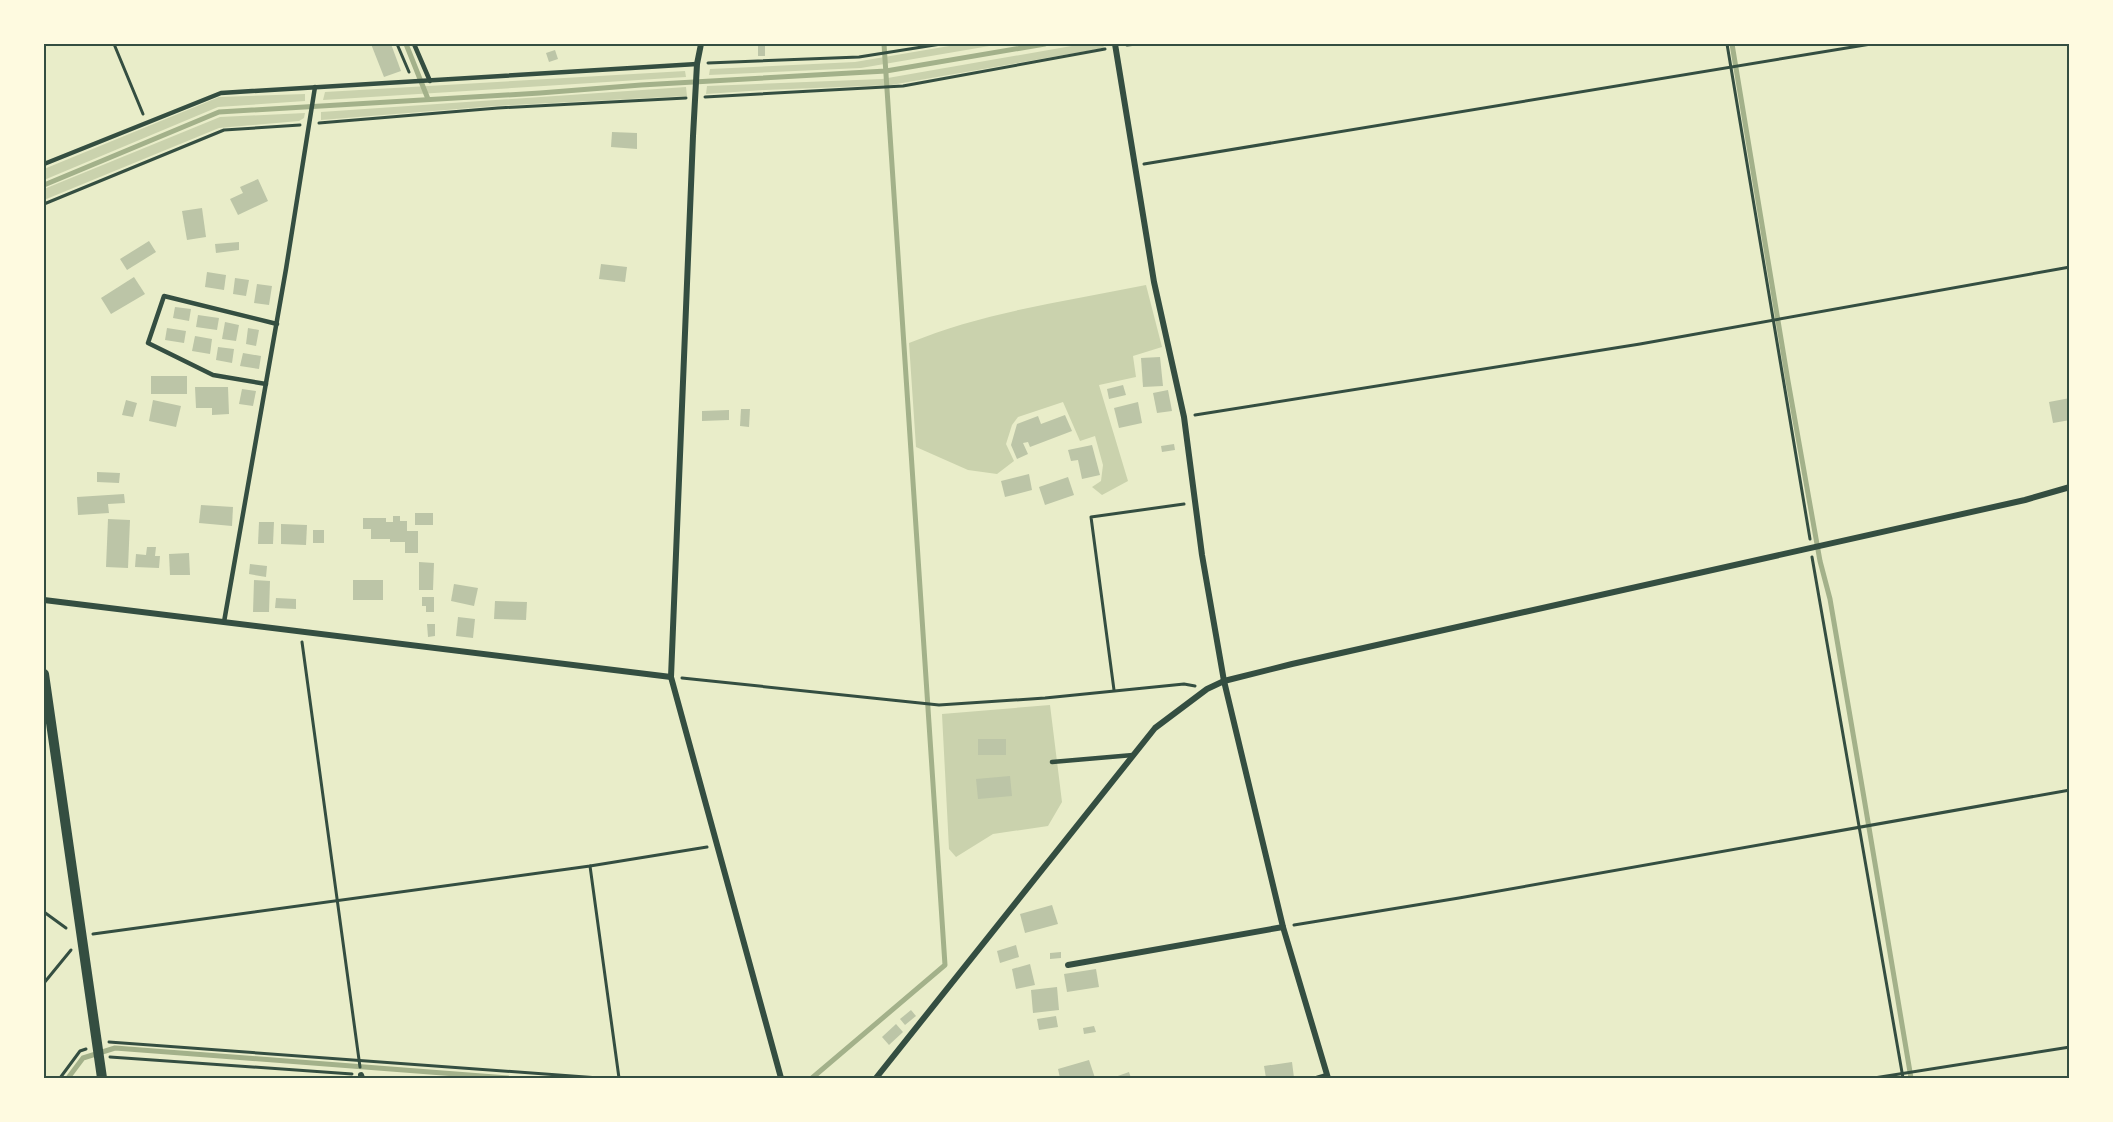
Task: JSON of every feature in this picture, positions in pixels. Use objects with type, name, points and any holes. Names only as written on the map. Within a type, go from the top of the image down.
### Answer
[{"type":"street","points":[[701,44],[695,98],[671,677],[781,1078]]},
{"type":"street","points":[[1116,45],[1154,282],[1185,417],[1202,555],[1224,681],[1283,927],[1328,1077]]},
{"type":"street","points":[[876,1078],[1155,728],[1207,689],[1224,681],[1292,664],[2025,500],[2070,487]]},
{"type":"street","points":[[44,600],[671,677]]},
{"type":"street","points":[[44,674],[102,1078]]},
{"type":"street","points":[[1068,965],[1283,927]]},
{"type":"lane","points":[[414,44],[430,81]]},
{"type":"lane","points":[[44,164],[221,93],[698,63]]},
{"type":"lane","points":[[224,622],[277,324],[315,87]]},
{"type":"lane","points":[[266,384],[213,375],[148,343],[164,296],[277,324]]},
{"type":"lane","points":[[1052,762],[1134,755]]},
{"type":"lane","points":[[1317,1078],[1328,1077]]},
{"type":"path","points":[[114,44],[146,123]]},
{"type":"path","points":[[397,44],[413,82]]},
{"type":"path","points":[[698,63],[859,57],[941,44]]},
{"type":"path","points":[[1727,44],[1903,1078]]},
{"type":"path","points":[[1135,165],[1871,44]]},
{"type":"path","points":[[44,204],[224,130],[498,108],[903,86],[1116,45]]},
{"type":"path","points":[[1185,417],[1640,344],[2070,267]]},
{"type":"path","points":[[1114,690],[1091,517],[1195,502]]},
{"type":"path","points":[[99,1058],[119,1056],[362,1077],[301,631]]},
{"type":"path","points":[[671,677],[939,705],[1045,698],[1185,684],[1207,689]]},
{"type":"path","points":[[1283,927],[2070,790]]},
{"type":"path","points":[[44,912],[66,928],[83,935],[590,866],[717,845]]},
{"type":"path","points":[[590,866],[619,1078]]},
{"type":"path","points":[[44,983],[83,935]]},
{"type":"path","points":[[60,1078],[80,1051],[111,1041],[599,1078]]},
{"type":"path","points":[[1874,1078],[2070,1047]]},
{"type":"green space","points":[[961,44],[1001,44],[861,68],[709,75],[710,69],[855,62]]},
{"type":"green space","points":[[1083,44],[1103,44],[1104,48],[891,85],[706,94],[707,86],[882,79]]},
{"type":"green space","points":[[685,71],[686,77],[323,100],[325,92]]},
{"type":"green space","points":[[686,87],[687,96],[495,106],[321,120],[321,112]]},
{"type":"green space","points":[[305,94],[305,101],[218,107],[44,180],[44,169],[219,97]]},
{"type":"green space","points":[[305,113],[304,118],[299,121],[219,128],[44,200],[44,189],[220,117]]},
{"type":"green space","points":[[1146,285],[1162,347],[1133,356],[1136,377],[1099,385],[1128,481],[1102,495],[1092,487],[1101,481],[1103,465],[1095,436],[1080,441],[1063,402],[1018,417],[1012,425],[1006,444],[1014,461],[997,474],[968,470],[916,447],[909,343],[937,332],[996,315]]},
{"type":"green space","points":[[1050,705],[1062,802],[1048,826],[993,834],[956,857],[949,849],[942,714]]},
{"type":"building","points":[[371,44],[391,44],[401,71],[384,77]]},
{"type":"building","points":[[758,44],[765,44],[765,56],[758,56]]},
{"type":"building","points":[[555,50],[558,59],[549,62],[546,53]]},
{"type":"building","points":[[612,132],[637,133],[637,149],[611,147]]},
{"type":"building","points":[[258,179],[268,201],[238,215],[230,199],[243,193],[240,187]]},
{"type":"building","points":[[202,208],[206,237],[187,240],[182,211]]},
{"type":"building","points":[[149,241],[156,252],[127,270],[120,259]]},
{"type":"building","points":[[239,242],[239,250],[216,253],[215,244]]},
{"type":"building","points":[[601,264],[627,267],[625,282],[599,279]]},
{"type":"building","points":[[207,272],[226,275],[224,290],[205,287]]},
{"type":"building","points":[[134,277],[145,294],[111,314],[101,298]]},
{"type":"building","points":[[235,278],[249,280],[246,296],[233,294]]},
{"type":"building","points":[[257,284],[272,286],[269,305],[254,303]]},
{"type":"building","points":[[175,307],[191,309],[189,321],[173,318]]},
{"type":"building","points":[[198,315],[219,318],[217,330],[196,327]]},
{"type":"building","points":[[225,322],[239,325],[236,341],[222,339]]},
{"type":"building","points":[[167,328],[186,331],[184,343],[165,340]]},
{"type":"building","points":[[248,328],[259,330],[256,346],[246,344]]},
{"type":"building","points":[[195,336],[212,339],[210,354],[192,351]]},
{"type":"building","points":[[218,347],[234,349],[232,363],[216,360]]},
{"type":"building","points":[[243,353],[261,356],[259,369],[240,366]]},
{"type":"building","points":[[1160,357],[1163,386],[1143,387],[1141,358]]},
{"type":"building","points":[[151,376],[187,376],[187,394],[151,394]]},
{"type":"building","points":[[1123,385],[1126,395],[1109,399],[1107,389]]},
{"type":"building","points":[[195,387],[228,387],[229,414],[212,415],[212,408],[196,408]]},
{"type":"building","points":[[242,389],[256,391],[253,406],[239,404]]},
{"type":"building","points":[[1168,390],[1172,411],[1157,413],[1153,393]]},
{"type":"building","points":[[2070,398],[2070,420],[2053,423],[2049,402]]},
{"type":"building","points":[[126,400],[137,403],[133,417],[122,415]]},
{"type":"building","points":[[153,400],[181,406],[176,427],[149,421]]},
{"type":"building","points":[[1138,402],[1142,423],[1119,428],[1114,408]]},
{"type":"building","points":[[741,409],[750,409],[749,427],[740,426]]},
{"type":"building","points":[[729,410],[729,420],[702,421],[702,411]]},
{"type":"building","points":[[1065,415],[1072,431],[1030,447],[1028,442],[1023,443],[1028,454],[1017,459],[1011,445],[1017,424],[1038,416],[1041,424]]},
{"type":"building","points":[[1174,444],[1175,450],[1162,452],[1161,446]]},
{"type":"building","points":[[1092,445],[1100,475],[1082,479],[1078,460],[1071,461],[1068,450]]},
{"type":"building","points":[[97,472],[120,473],[119,483],[97,482]]},
{"type":"building","points":[[1029,474],[1032,490],[1005,497],[1001,481]]},
{"type":"building","points":[[1068,477],[1074,495],[1045,505],[1039,487]]},
{"type":"building","points":[[124,494],[125,503],[108,504],[109,513],[78,515],[77,497]]},
{"type":"building","points":[[201,505],[233,507],[232,526],[199,523]]},
{"type":"building","points":[[415,513],[433,513],[433,525],[415,525]]},
{"type":"building","points":[[393,516],[400,516],[400,521],[407,521],[407,531],[418,531],[418,553],[405,553],[405,542],[371,539],[371,529],[363,529],[363,518],[386,518],[386,522],[393,522]]},
{"type":"building","points":[[108,519],[130,520],[128,568],[106,567]]},
{"type":"building","points":[[259,522],[274,522],[273,544],[258,544]]},
{"type":"building","points":[[281,524],[307,525],[306,545],[281,544]]},
{"type":"building","points":[[313,530],[324,530],[324,543],[313,543]]},
{"type":"building","points":[[147,547],[156,547],[155,556],[160,556],[159,568],[135,567],[136,554],[146,555]]},
{"type":"building","points":[[189,553],[190,575],[170,575],[169,554]]},
{"type":"building","points":[[419,562],[434,563],[433,590],[419,590]]},
{"type":"building","points":[[250,564],[267,566],[266,577],[249,574]]},
{"type":"building","points":[[254,580],[270,581],[269,612],[253,612]]},
{"type":"building","points":[[353,580],[383,580],[383,600],[353,600]]},
{"type":"building","points":[[454,584],[478,588],[474,606],[451,601]]},
{"type":"building","points":[[422,597],[434,597],[434,612],[426,612],[426,606],[422,606]]},
{"type":"building","points":[[276,598],[296,599],[296,609],[275,608]]},
{"type":"building","points":[[495,601],[527,602],[526,620],[494,619]]},
{"type":"building","points":[[458,617],[475,619],[473,638],[456,636]]},
{"type":"building","points":[[427,624],[435,624],[435,636],[428,637]]},
{"type":"building","points":[[978,739],[1006,739],[1006,755],[978,755]]},
{"type":"building","points":[[1010,776],[1012,796],[978,799],[976,779]]},
{"type":"building","points":[[1052,905],[1058,924],[1025,933],[1020,914]]},
{"type":"building","points":[[1016,945],[1019,957],[1000,963],[997,951]]},
{"type":"building","points":[[1061,952],[1061,958],[1050,959],[1050,953]]},
{"type":"building","points":[[1030,964],[1035,985],[1016,989],[1012,969]]},
{"type":"building","points":[[1096,969],[1099,987],[1067,992],[1064,974]]},
{"type":"building","points":[[1057,987],[1059,1010],[1033,1013],[1031,990]]},
{"type":"building","points":[[911,1010],[916,1016],[905,1025],[900,1019]]},
{"type":"building","points":[[1056,1016],[1058,1027],[1039,1030],[1037,1019]]},
{"type":"building","points":[[896,1024],[903,1032],[889,1045],[882,1037]]},
{"type":"building","points":[[1094,1026],[1096,1032],[1084,1034],[1083,1028]]},
{"type":"building","points":[[1089,1060],[1095,1078],[1060,1078],[1058,1069]]},
{"type":"building","points":[[1292,1062],[1294,1078],[1266,1078],[1264,1066]]},
{"type":"building","points":[[1129,1072],[1131,1078],[1115,1078],[1115,1077]]},
{"type":"waterway","points":[[406,44],[428,99]]},
{"type":"waterway","points":[[812,1078],[945,965],[884,44]]},
{"type":"waterway","points":[[44,185],[219,112],[886,71],[1045,44]]},
{"type":"waterway","points":[[1732,44],[1788,381],[1820,561],[1830,599],[1911,1078]]},
{"type":"waterway","points":[[68,1078],[83,1058],[115,1048],[508,1078]]}]
